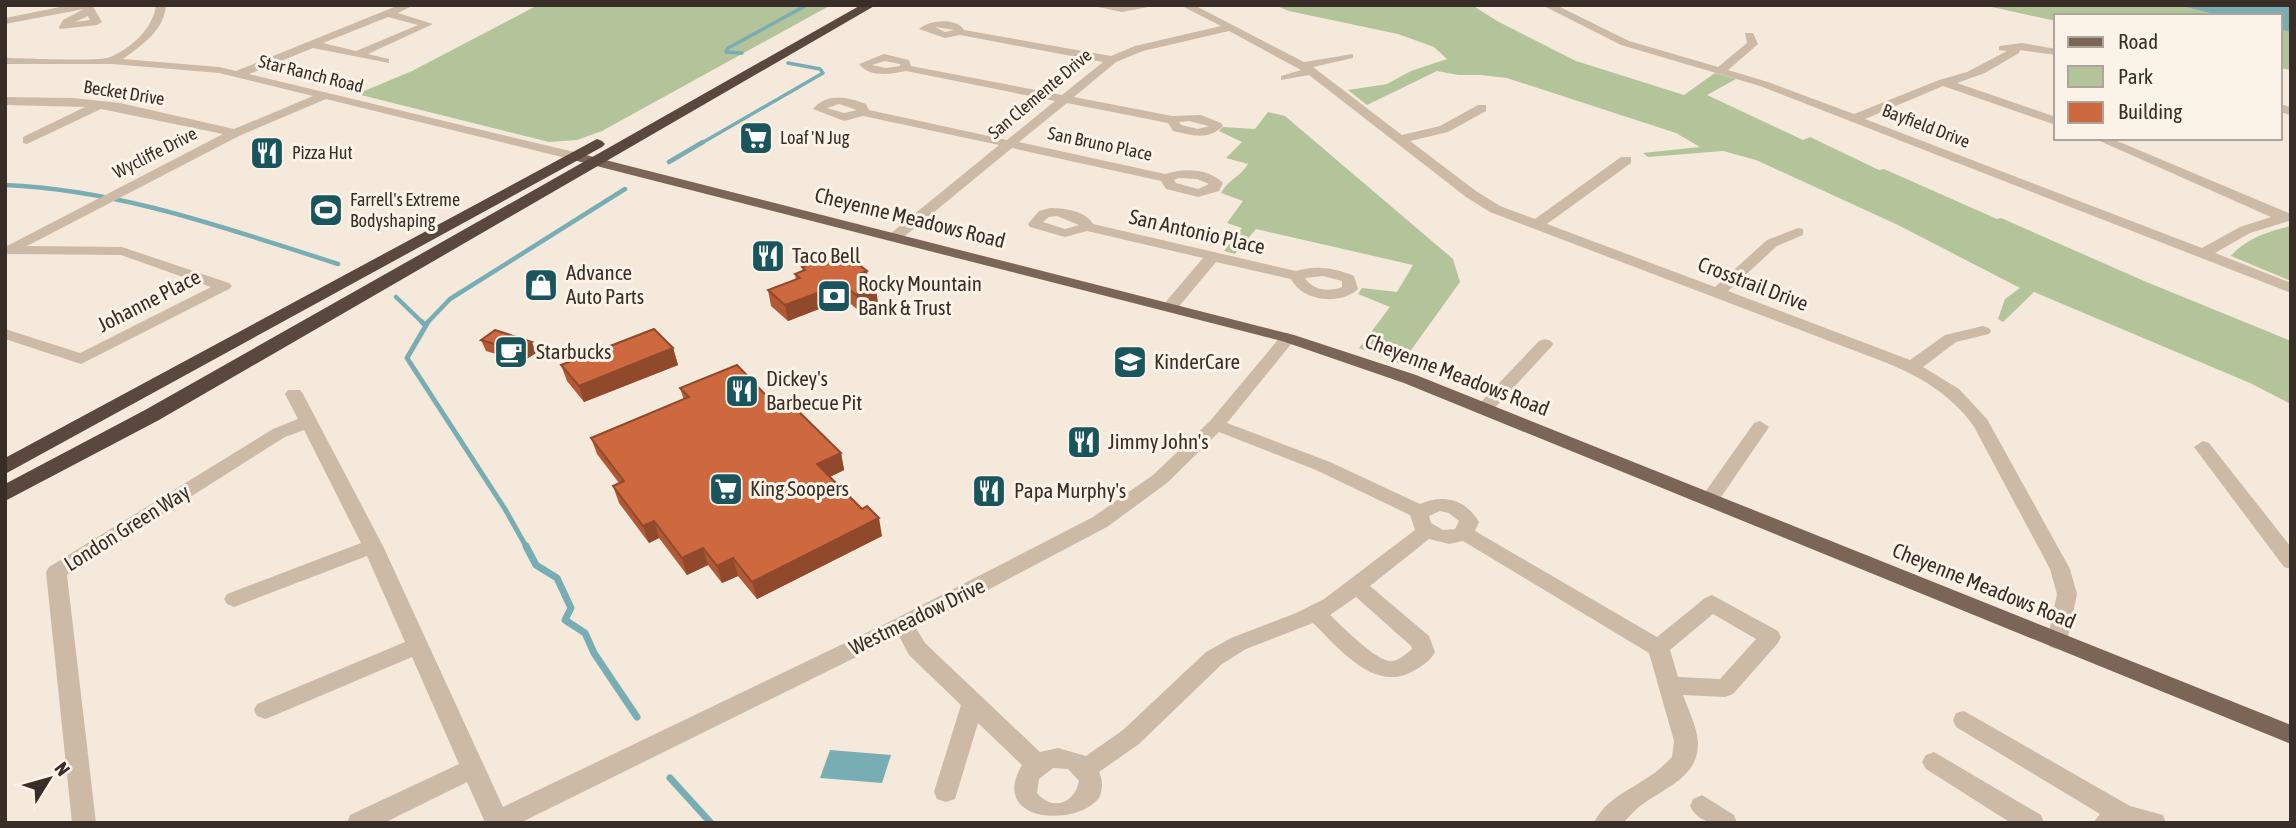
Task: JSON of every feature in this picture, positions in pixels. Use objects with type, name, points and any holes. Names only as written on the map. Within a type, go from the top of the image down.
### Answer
[{"type":"highway","points":[[5,467],[846,5]]},
{"type":"highway","points":[[5,494],[152,415],[870,5]]},
{"type":"main road","name":"Cheyenne Meadows Road","points":[[574,156],[1287,338],[1410,379],[2291,735]]},
{"type":"street","points":[[113,61],[150,32],[161,16],[161,5]]},
{"type":"street","points":[[1093,5],[1130,9],[1154,5]]},
{"type":"street","name":"Crosstrail Drive","points":[[1185,5],[1232,27],[1307,69],[1483,202],[1536,225],[1912,367],[1955,393],[1974,413],[2060,569],[2067,594],[2058,640]]},
{"type":"street","name":"Bayfield Drive","points":[[1547,5],[1625,43],[1753,80],[2291,288]]},
{"type":"street","points":[[238,74],[404,6]]},
{"type":"street","points":[[5,21],[88,8]]},
{"type":"street","points":[[358,54],[428,24],[389,14]]},
{"type":"street","name":"San Clemente Drive","points":[[895,237],[1112,60],[1139,48],[1232,27]]},
{"type":"street","points":[[960,32],[1112,60]]},
{"type":"street","points":[[1720,71],[1753,44],[1749,36]]},
{"type":"street","points":[[316,44],[385,61]]},
{"type":"street","points":[[1853,118],[1943,82],[1957,80],[1995,63],[2015,51],[2015,45],[2054,52]]},
{"type":"street","points":[[1284,78],[1349,56]]},
{"type":"street","name":"Star Ranch Road","points":[[5,61],[113,61],[192,66],[238,74],[574,156]]},
{"type":"street","points":[[906,68],[1172,120]]},
{"type":"street","points":[[1943,82],[2054,120]]},
{"type":"street","name":"Wycliffe Drive","points":[[7,247],[26,241],[235,133],[326,95]]},
{"type":"street","name":"Becket Drive","points":[[5,101],[99,105],[141,111],[235,133]]},
{"type":"street","points":[[27,140],[99,105]]},
{"type":"street","points":[[1400,139],[1444,129],[1482,108]]},
{"type":"street","name":"San Bruno Place","points":[[863,112],[1166,178]]},
{"type":"street","points":[[2104,140],[2287,217]]},
{"type":"street","points":[[1536,225],[1626,160]]},
{"type":"street","points":[[2203,254],[2245,230],[2287,217]]},
{"type":"street","name":"San Antonio Place","points":[[1087,227],[1297,276]]},
{"type":"street","points":[[1717,293],[1772,243],[1798,232]]},
{"type":"street","name":"Johanne Place","points":[[5,334],[81,359],[224,286],[122,251],[7,247]]},
{"type":"street","points":[[1170,307],[1212,257]]},
{"type":"street","points":[[1912,367],[1951,338],[1983,331]]},
{"type":"street","name":"Westmeadow Drive","points":[[496,822],[903,625],[1100,522],[1160,479],[1216,425],[1287,338]]},
{"type":"street","points":[[1485,408],[1545,344]]},
{"type":"street","points":[[294,394],[373,546],[496,822]]},
{"type":"street","name":"London Green Way","points":[[84,823],[56,572],[279,433],[308,422]]},
{"type":"street","points":[[1085,769],[1136,733],[1190,677],[1215,657],[1244,639],[1315,614],[1357,587],[1408,544],[1424,522],[1438,504],[1454,507],[1466,516],[1468,528],[1464,533],[1450,537],[1424,522],[1323,466],[1216,425]]},
{"type":"street","points":[[1710,499],[1760,427]]},
{"type":"street","points":[[2203,447],[2291,562]]},
{"type":"street","points":[[1464,533],[1658,648],[1686,741],[1683,762],[1659,783],[1633,797],[1606,823]]},
{"type":"street","points":[[234,599],[373,546]]},
{"type":"street","points":[[1315,614],[1373,664],[1391,671],[1424,652],[1421,642],[1357,587]]},
{"type":"street","points":[[1658,648],[1712,603],[1770,637],[1725,688],[1669,685]]},
{"type":"street","points":[[903,625],[917,649],[1037,765]]},
{"type":"street","points":[[265,710],[419,645]]},
{"type":"street","points":[[946,792],[972,705]]},
{"type":"street","points":[[1964,720],[2115,819],[2154,823]]},
{"type":"street","points":[[1051,758],[1073,760],[1085,769],[1091,781],[1087,799],[1070,813],[1053,819],[1038,811],[1025,796],[1026,777],[1037,765],[1051,758]]},
{"type":"street","points":[[1934,762],[2032,823]]},
{"type":"street","points":[[359,823],[473,768]]},
{"type":"street","points":[[1702,806],[1725,823]]},
{"type":"green space","points":[[538,5],[831,5],[602,131],[577,140],[549,142],[357,94],[412,71]]},
{"type":"green space","points":[[1274,5],[1472,5],[1497,21],[1576,61],[1684,95],[1715,73],[1736,79],[1707,95],[1803,140],[1810,137],[1879,170],[1884,169],[2291,341],[2291,404],[2250,383],[2034,292],[2003,322],[1998,319],[2005,299],[2020,288],[1898,225],[1756,160],[1723,151],[1648,157],[1643,153],[1700,147],[1676,133],[1507,78],[1437,71],[1367,105],[1348,90],[1387,84],[1411,71],[1447,59],[1434,47],[1398,34],[1289,11]]},
{"type":"green space","points":[[1983,5],[2291,5],[2291,70],[2282,68],[2282,14],[2054,14],[2054,21]]},
{"type":"green space","points":[[1268,112],[1285,116],[1453,259],[1460,282],[1401,364],[1359,348],[1390,307],[1358,294],[1362,288],[1397,292],[1413,265],[1256,229],[1235,254],[1224,251],[1242,228],[1227,223],[1243,201],[1221,193],[1248,164],[1226,158],[1242,142],[1219,131],[1223,127],[1255,129]]},
{"type":"green space","points":[[2291,226],[2291,281],[2231,256],[2258,236]]},
{"type":"water","points":[[2178,5],[2291,5],[2291,32],[2282,30],[2282,14],[2215,14]]},
{"type":"water","points":[[830,750],[891,755],[882,783],[820,778]]},
{"type":"building","points":[[843,252],[867,271],[859,274],[876,288],[856,295],[842,284],[785,305],[768,290],[800,278],[795,274],[805,270],[802,267]]},
{"type":"building","points":[[654,329],[673,348],[579,386],[561,365]]},
{"type":"building","points":[[495,330],[532,342],[518,351],[481,340]]},
{"type":"building","name":"King Soopers","points":[[737,365],[780,410],[792,405],[841,453],[817,464],[862,509],[867,506],[879,518],[752,582],[733,558],[717,566],[703,548],[682,558],[654,521],[643,526],[613,486],[624,481],[591,438],[689,397],[680,388]]},
{"type":"waterway","points":[[742,53],[726,52],[728,48],[807,5]]},
{"type":"waterway","points":[[700,144],[823,73],[820,69],[788,63]]},
{"type":"waterway","points":[[669,162],[703,142]]},
{"type":"waterway","points":[[5,185],[48,188],[133,203],[215,225],[338,264]]},
{"type":"waterway","points":[[426,324],[450,299],[625,189]]},
{"type":"waterway","points":[[396,297],[424,324]]},
{"type":"waterway","points":[[428,322],[407,358],[505,509],[527,548]]},
{"type":"waterway","points":[[526,546],[536,565],[557,578],[571,608],[565,620],[585,633],[594,653],[637,717]]},
{"type":"waterway","points":[[670,778],[711,823]]},
{"type":"place","name":"Loaf 'N Jug","points":[[756,138]]},
{"type":"place","name":"Pizza Hut","points":[[267,153]]},
{"type":"place","name":"Farrell's Extreme Bodyshaping","points":[[326,210]]},
{"type":"place","name":"Taco Bell","points":[[768,256]]},
{"type":"place","name":"Advance Auto Parts","points":[[541,285]]},
{"type":"place","name":"Rocky Mountain Bank & Trust","points":[[834,296]]},
{"type":"place","name":"Starbucks","points":[[511,352]]},
{"type":"place","name":"KinderCare","points":[[1130,362]]},
{"type":"place","name":"Dickey's Barbecue Pit","points":[[742,391]]},
{"type":"place","name":"Jimmy John's","points":[[1084,442]]},
{"type":"place","name":"King Soopers","points":[[726,489]]},
{"type":"place","name":"Papa Murphy's","points":[[989,491]]}]
